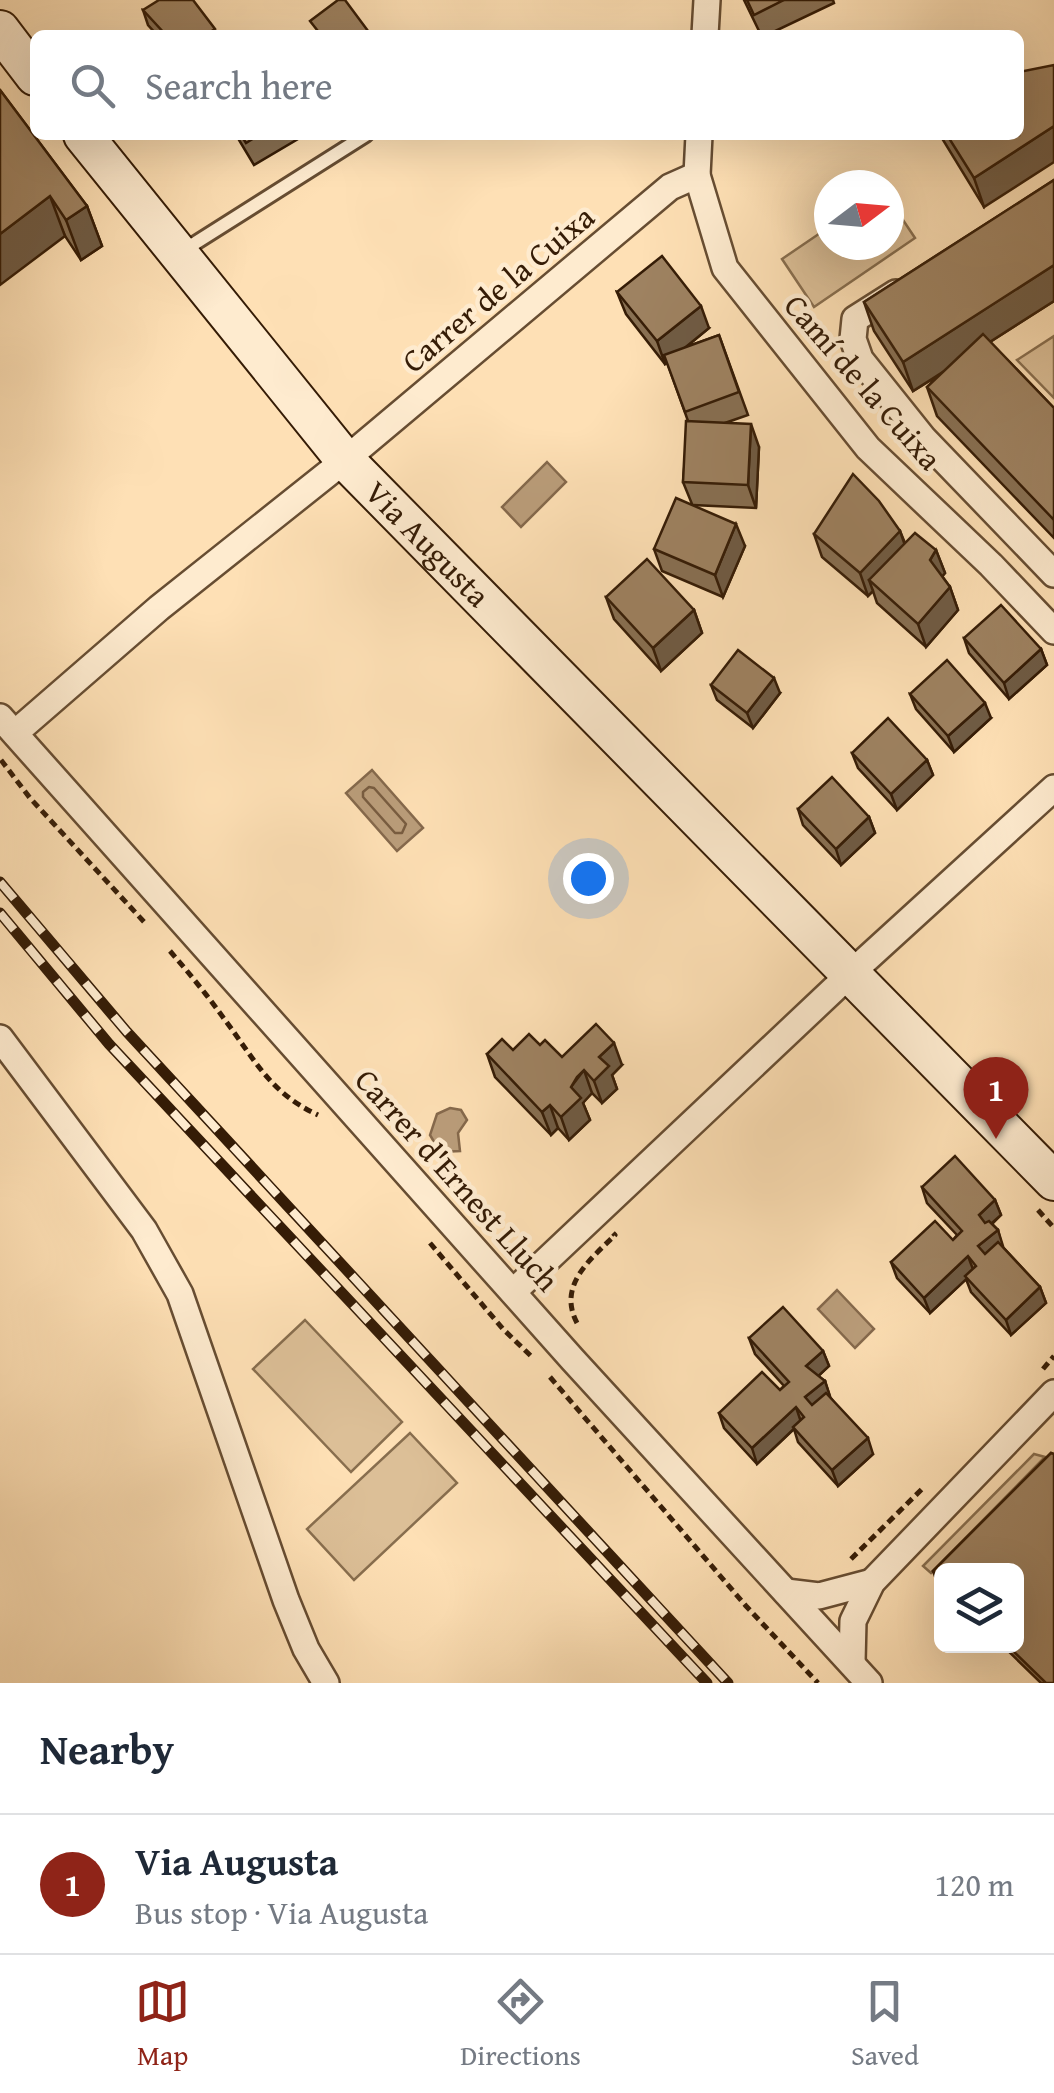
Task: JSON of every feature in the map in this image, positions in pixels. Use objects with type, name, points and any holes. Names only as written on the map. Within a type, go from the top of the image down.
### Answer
[{"type":"main road","points":[[0,30],[30,69]]},
{"type":"main road","name":"Via Augusta","points":[[87,140],[345,460],[849,975],[1046,1196]]},
{"type":"street","points":[[705,30],[707,0]]},
{"type":"street","name":"Camí de la Cuixa","points":[[699,140],[697,175],[725,268],[868,448],[1054,630]]},
{"type":"street","name":"Carrer de la Cuixa","points":[[7,725],[345,460],[670,187],[697,175]]},
{"type":"street","points":[[922,277],[855,319],[853,339],[860,360],[924,438],[1054,574]]},
{"type":"street","name":"Carrer d'Ernest Lluch","points":[[7,725],[513,1292],[869,1683]]},
{"type":"street","points":[[513,1292],[1054,788]]},
{"type":"street","points":[[0,1038],[144,1230],[180,1294],[286,1600],[306,1649],[326,1683]]},
{"type":"street","points":[[852,1662],[853,1621],[872,1582],[1054,1393]]},
{"type":"street","points":[[786,1592],[819,1596],[872,1582]]},
{"type":"lane","points":[[178,254],[358,140]]},
{"type":"path","points":[[0,759],[16,782],[150,928]]},
{"type":"path","points":[[161,939],[226,1020],[260,1072],[293,1103],[323,1117]]},
{"type":"path","points":[[1046,1196],[1054,1228]]},
{"type":"path","points":[[580,1328],[570,1304],[571,1290],[583,1266],[616,1235],[594,1213]]},
{"type":"path","points":[[428,1240],[503,1329],[542,1366],[746,1606],[818,1683]]},
{"type":"path","points":[[1031,1381],[1054,1356]]},
{"type":"path","points":[[842,1568],[925,1486]]},
{"type":"shaded area","points":[[904,222],[915,238],[904,246]]},
{"type":"shaded area","points":[[814,237],[814,260],[883,260],[814,307],[782,259]]},
{"type":"shaded area","points":[[1054,336],[1054,398],[1017,360]]},
{"type":"shaded area","points":[[305,1320],[402,1422],[351,1472],[253,1369]]},
{"type":"shaded area","points":[[410,1433],[457,1483],[354,1580],[307,1529]]},
{"type":"shaded area","points":[[1034,1454],[1045,1457],[941,1563],[934,1563],[931,1573],[923,1566]]},
{"type":"water","points":[[547,462],[566,482],[521,527],[502,507]]},
{"type":"water","points":[[372,770],[423,828],[397,851],[346,793]]},
{"type":"water","points":[[450,1108],[461,1110],[467,1120],[458,1133],[460,1151],[440,1152],[430,1135],[437,1114]]},
{"type":"water","points":[[837,1290],[874,1329],[855,1348],[818,1309]]},
{"type":"building","points":[[159,0],[193,0],[215,29],[161,30],[143,10]]},
{"type":"building","points":[[338,0],[345,0],[367,30],[317,30],[310,21]]},
{"type":"building","points":[[747,0],[784,0],[754,15]]},
{"type":"building","points":[[1054,65],[1054,126],[974,178],[950,140],[1024,140],[1024,71]]},
{"type":"building","points":[[0,90],[30,130],[30,140],[38,140],[87,206],[66,220],[50,196],[0,234]]},
{"type":"building","points":[[1054,180],[1054,265],[903,362],[864,302]]},
{"type":"building","points":[[662,256],[701,306],[657,341],[617,292]]},
{"type":"building","points":[[983,334],[1054,408],[1054,520],[927,387]]},
{"type":"building","points":[[719,335],[739,392],[685,412],[664,355]]},
{"type":"building","points":[[686,421],[751,424],[748,485],[683,482]]},
{"type":"building","points":[[853,474],[900,531],[860,573],[814,534]]},
{"type":"building","points":[[676,498],[736,524],[715,575],[654,549]]},
{"type":"building","points":[[915,533],[936,550],[930,560],[950,587],[918,624],[869,580]]},
{"type":"building","points":[[647,559],[694,610],[653,648],[606,597]]},
{"type":"building","points":[[1001,605],[1041,649],[1004,683],[964,638]]},
{"type":"building","points":[[738,650],[774,678],[747,713],[711,685]]},
{"type":"building","points":[[947,660],[985,703],[948,736],[910,694]]},
{"type":"building","points":[[888,718],[927,760],[891,794],[852,753]]},
{"type":"building","points":[[832,777],[869,817],[836,849],[798,809]]},
{"type":"building","points":[[596,1024],[614,1043],[599,1057],[609,1066],[594,1081],[584,1070],[577,1077],[571,1087],[581,1098],[561,1117],[550,1105],[542,1112],[487,1054],[502,1039],[513,1050],[529,1034],[540,1045],[545,1040],[562,1057]]},
{"type":"building","points":[[955,1156],[995,1200],[979,1215],[998,1230],[978,1246],[985,1254],[998,1242],[1040,1287],[1006,1320],[965,1276],[976,1266],[968,1256],[924,1298],[891,1262],[935,1221],[953,1240],[962,1231],[922,1187]]},
{"type":"building","points":[[783,1307],[823,1351],[806,1366],[825,1381],[805,1397],[812,1405],[826,1393],[868,1438],[832,1470],[793,1427],[804,1417],[796,1407],[752,1448],[719,1413],[762,1372],[780,1390],[789,1382],[749,1338]]},
{"type":"building","points":[[1054,1454],[1054,1683],[1046,1683],[1015,1653],[1024,1653],[1024,1563],[941,1563]]},
{"type":"railway","points":[[0,882],[127,1032],[728,1683]]},
{"type":"railway","points":[[0,913],[109,1044],[707,1683]]},
{"type":"place","name":"Via Augusta","points":[[996,1139]]}]
